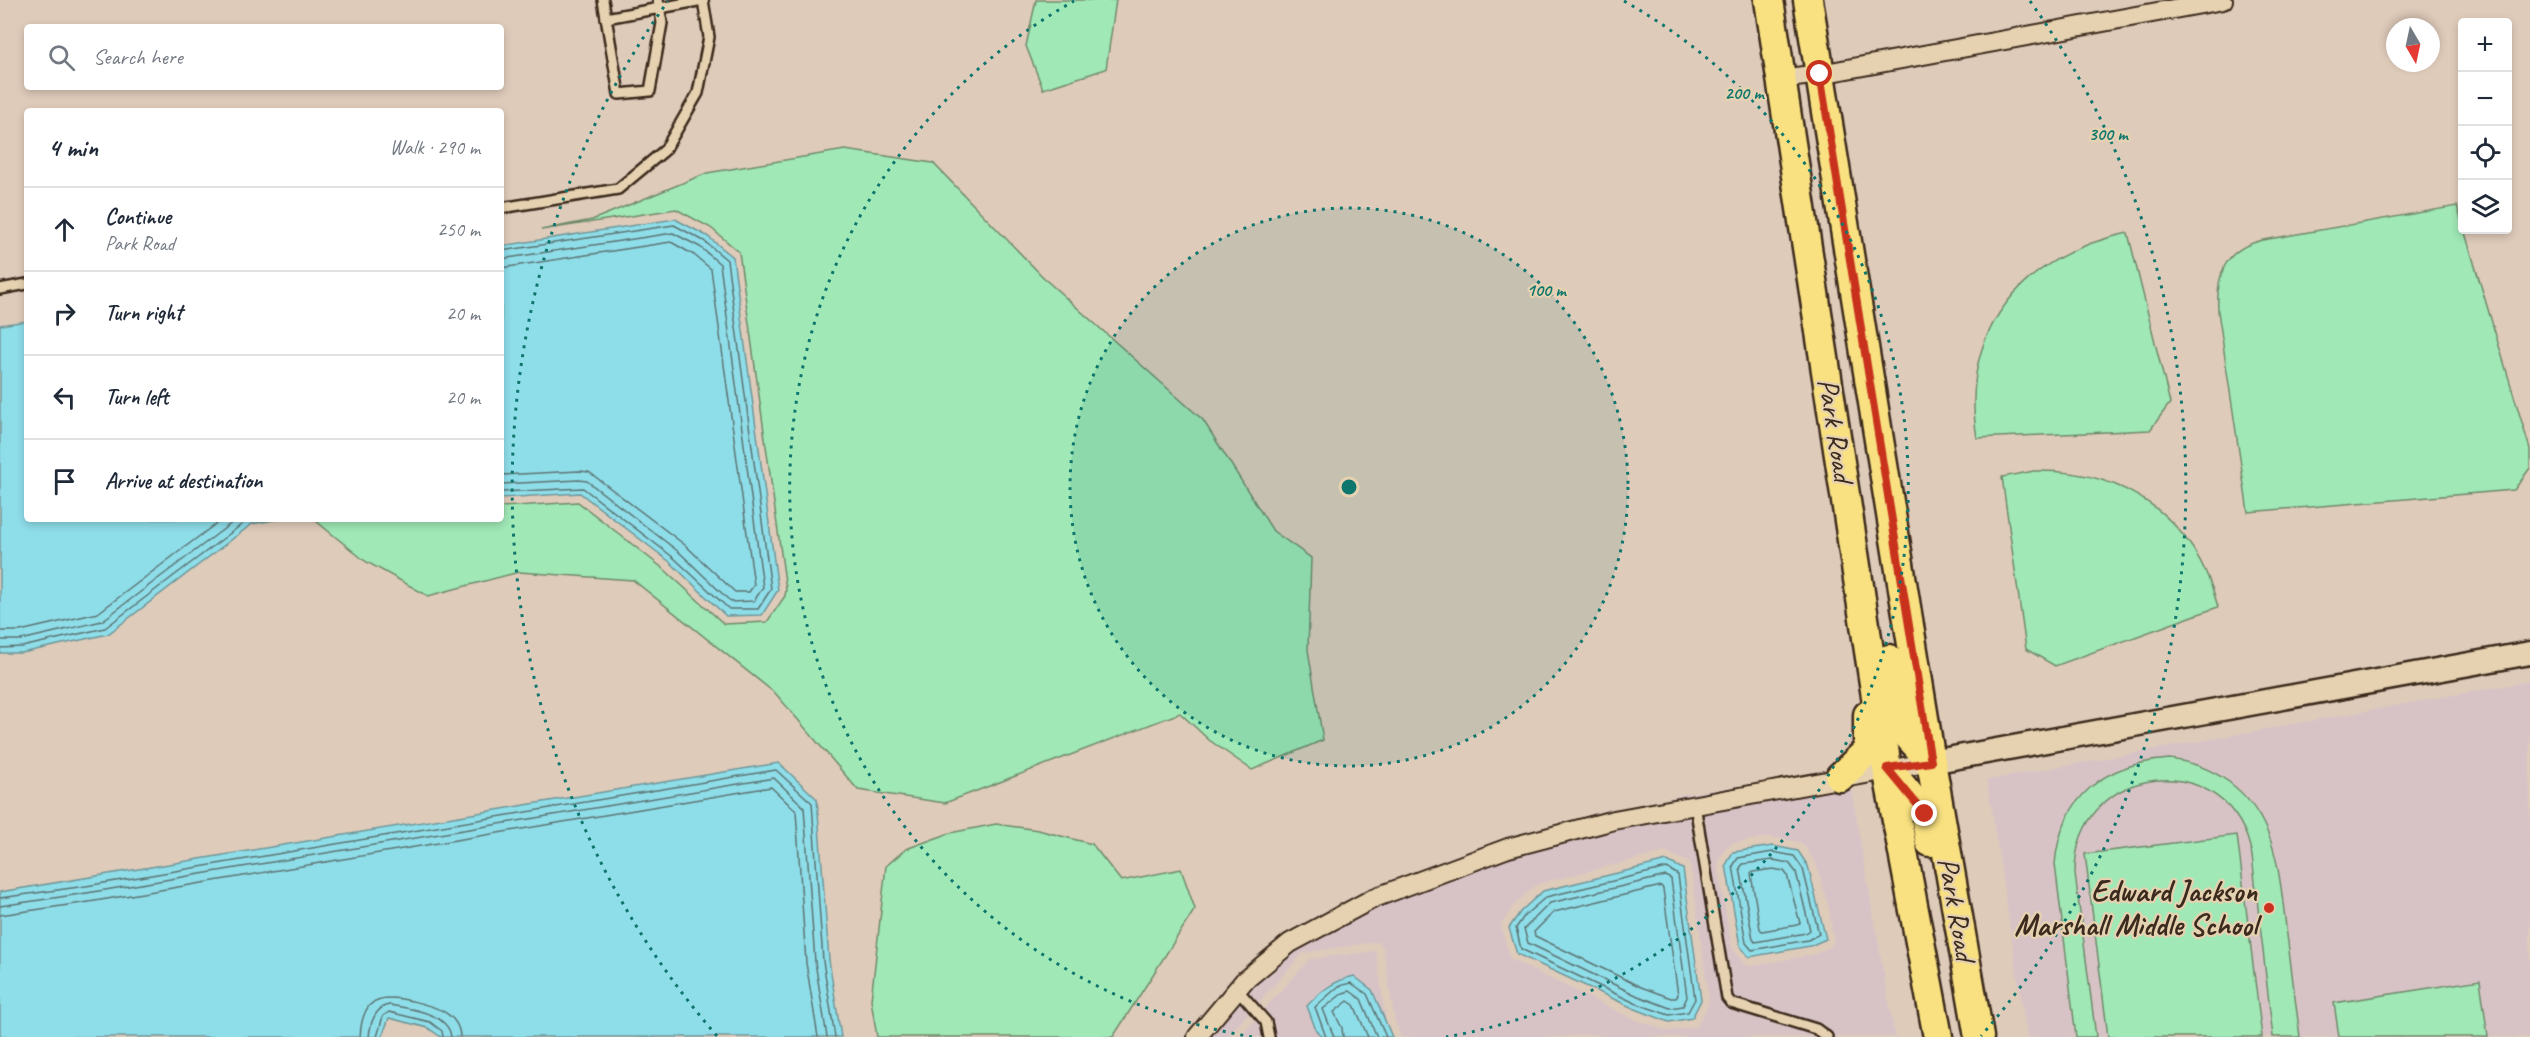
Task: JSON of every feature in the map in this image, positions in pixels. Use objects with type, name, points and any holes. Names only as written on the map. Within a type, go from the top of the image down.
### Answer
[{"type":"main road","name":"Park Road","points":[[1768,0],[1887,768],[1938,1037]]},
{"type":"main road","points":[[1787,0],[1792,32],[1800,57],[1820,74]]},
{"type":"main road","name":"Park Road","points":[[1808,0],[1931,762],[1979,1037]]},
{"type":"main road","points":[[1846,496],[1871,567],[1899,711],[1909,737],[1931,762]]},
{"type":"main road","points":[[1840,777],[1868,750],[1868,720],[1846,561],[1846,496]]},
{"type":"main road","points":[[1887,768],[1925,814],[1945,941],[1965,1029],[1971,1037]]},
{"type":"street","points":[[1780,79],[1820,74],[2223,0]]},
{"type":"street","points":[[1197,1037],[1237,989],[1290,943],[1374,898],[1508,848],[1614,820],[1887,768],[1931,762],[2530,653]]},
{"type":"lane","points":[[603,0],[619,94],[650,91],[662,23],[659,4]]},
{"type":"lane","points":[[504,208],[618,189],[665,150],[698,93],[709,37],[703,0],[659,4],[606,18]]},
{"type":"lane","points":[[0,289],[24,285]]},
{"type":"lane","points":[[1695,805],[1727,998],[1731,1003],[1816,1029],[1827,1037]]},
{"type":"lane","points":[[1237,989],[1266,1022],[1269,1037]]},
{"type":"shaded area","name":"Edward Jackson Marshall Middle School","points":[[2530,681],[2530,1037],[2027,1037],[1987,780]]},
{"type":"shaded area","points":[[1827,775],[1839,792],[1850,782],[1895,1037],[1611,1037],[1590,1034],[1561,1037],[1401,1037],[1395,1022],[1383,947],[1380,943],[1375,942],[1303,953],[1227,1037],[1196,1037],[1251,968],[1417,878],[1684,794]],"holes":[[[1772,837],[1799,842],[1804,845],[1816,863],[1829,909],[1834,943],[1812,955],[1750,966],[1745,965],[1732,948],[1718,867],[1719,860],[1726,847],[1732,843]],[[1665,852],[1689,862],[1691,868],[1709,999],[1696,1027],[1667,1031],[1629,1017],[1510,959],[1501,925],[1515,904],[1537,884]]]},
{"type":"shaded area","points":[[1376,951],[1388,1037],[1239,1037],[1310,959]]},
{"type":"green space","points":[[1036,0],[1116,0],[1106,69],[1043,89],[1026,46]]},
{"type":"green space","points":[[845,150],[933,163],[1047,281],[1203,420],[1273,531],[1311,558],[1308,650],[1323,740],[1252,770],[1209,740],[1180,713],[945,803],[858,790],[776,694],[633,580],[519,572],[428,596],[365,561],[317,522],[504,522],[504,507],[578,502],[665,570],[724,624],[767,622],[785,596],[786,589],[739,252],[711,228],[676,209],[541,230],[592,220],[707,173]]},
{"type":"green space","points":[[2457,206],[2458,234],[2465,234],[2530,449],[2530,468],[2514,490],[2248,512],[2218,311],[2218,298],[2221,275],[2231,257],[2250,244]]},
{"type":"green space","points":[[2128,233],[2170,403],[2150,430],[1977,438],[1974,399],[1978,363],[1989,331],[2007,302],[2030,278],[2058,259],[2091,243]]},
{"type":"green space","points":[[2034,471],[2067,473],[2098,479],[2126,490],[2152,505],[2174,524],[2192,548],[2207,576],[2218,607],[2055,666],[2026,649],[2002,477]]},
{"type":"green space","points":[[2170,759],[2201,767],[2229,782],[2245,796],[2266,829],[2278,867],[2300,1037],[2273,1037],[2252,856],[2239,820],[2216,796],[2187,782],[2156,780],[2125,789],[2099,807],[2081,836],[2075,874],[2096,1037],[2076,1037],[2055,864],[2059,840],[2066,819],[2090,788],[2107,776],[2147,762]]},
{"type":"green space","points":[[996,824],[1038,830],[1092,844],[1121,881],[1181,869],[1195,909],[1113,1037],[877,1037],[871,1000],[886,866],[906,849],[950,833]]},
{"type":"green space","points":[[2237,835],[2262,1037],[2108,1037],[2085,854]]},
{"type":"green space","points":[[2480,980],[2488,1037],[2339,1037],[2334,1003]]},
{"type":"water","points":[[675,219],[707,236],[733,257],[778,590],[762,615],[726,616],[670,562],[580,493],[504,498],[504,246]]},
{"type":"water","points":[[24,321],[24,522],[263,522],[252,524],[108,634],[22,653],[0,653],[0,325]]},
{"type":"water","points":[[779,763],[817,799],[829,960],[841,1037],[441,1037],[428,1028],[389,1018],[382,1037],[0,1037],[0,892]]},
{"type":"water","points":[[1773,846],[1798,851],[1808,866],[1826,939],[1810,946],[1749,957],[1740,946],[1726,865],[1733,852]]},
{"type":"water","points":[[1667,861],[1683,869],[1701,1000],[1692,1018],[1669,1022],[1633,1008],[1517,954],[1509,928],[1521,911],[1543,891]]},
{"type":"water","points":[[1354,976],[1372,990],[1392,1037],[1322,1037],[1316,1030],[1307,1006],[1328,987]]},
{"type":"place","name":"Edward Jackson Marshall Middle School","points":[[2269,908]]},
{"type":"route","points":[[1820,74],[1931,762],[1887,768],[1925,814]]}]
